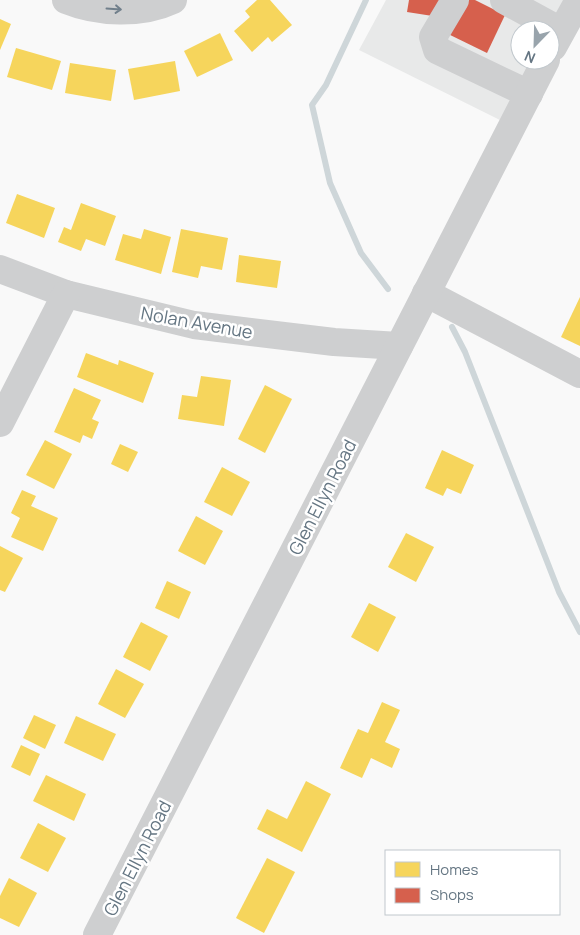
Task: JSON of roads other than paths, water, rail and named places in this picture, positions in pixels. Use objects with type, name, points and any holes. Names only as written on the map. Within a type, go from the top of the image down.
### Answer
[{"type":"street","points":[[66,0],[76,4],[119,10],[138,10],[172,0]]},
{"type":"street","points":[[455,0],[433,38],[437,50],[529,94]]},
{"type":"street","points":[[504,0],[528,20]]},
{"type":"street","points":[[560,33],[578,0]]},
{"type":"street","name":"Glen Ellyn Road","points":[[97,935],[541,70]]},
{"type":"street","name":"Nolan Avenue","points":[[0,269],[66,294],[194,325],[334,342],[399,346]]},
{"type":"street","points":[[426,293],[580,374]]},
{"type":"street","points":[[0,423],[66,294]]},
{"type":"waterway","points":[[366,0],[326,85],[312,105],[330,183],[361,253],[388,289]]},
{"type":"waterway","points":[[452,327],[465,352],[559,592],[580,632]]}]
